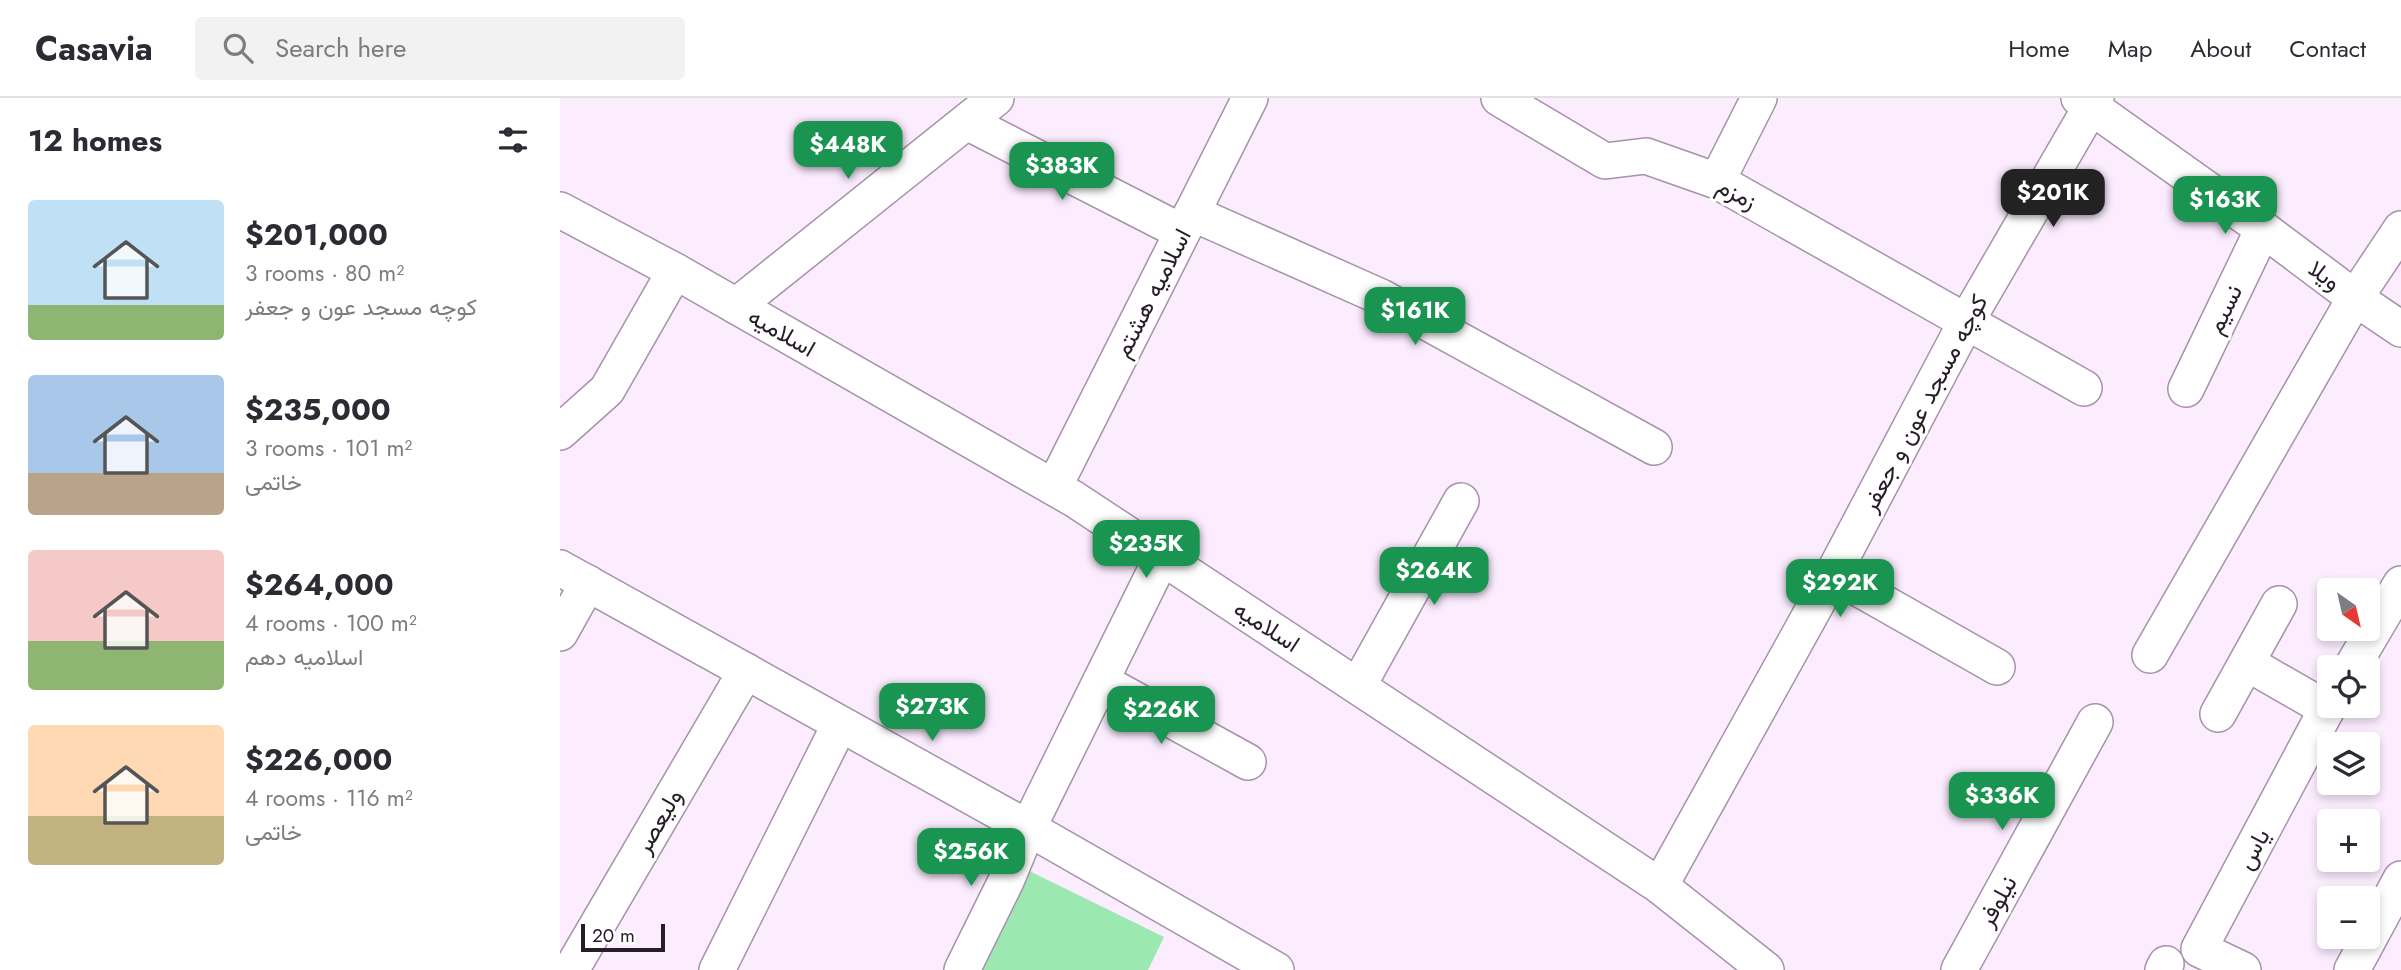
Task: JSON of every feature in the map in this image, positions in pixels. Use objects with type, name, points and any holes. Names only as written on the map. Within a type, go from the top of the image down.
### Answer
[{"type":"street","points":[[736,306],[996,98]]},
{"type":"street","name":"اسلامیه هشتم","points":[[1054,487],[1250,98]]},
{"type":"street","name":"زمزم","points":[[1499,98],[1605,161],[1646,156],[1717,181],[2084,388]]},
{"type":"street","points":[[1717,181],[1759,98]]},
{"type":"street","name":"ویلا","points":[[2089,101],[2355,298],[2401,329]]},
{"type":"street","name":"کوچه مسجد عون و جعفر","points":[[1660,886],[1833,574],[1966,322],[2089,101]]},
{"type":"street","points":[[967,122],[1187,223],[1381,297],[1654,447]]},
{"type":"street","name":"اسلامیه","points":[[560,209],[675,271],[1054,487],[1660,886],[1728,958],[1766,970]]},
{"type":"street","name":"نسیم","points":[[2186,389],[2263,229]]},
{"type":"street","points":[[2150,656],[2355,298],[2401,229]]},
{"type":"street","points":[[560,432],[607,390],[675,271]]},
{"type":"street","points":[[1357,686],[1461,501]]},
{"type":"street","points":[[962,970],[1006,881],[1028,828],[1162,557]]},
{"type":"street","points":[[1833,574],[1997,667]]},
{"type":"street","points":[[560,633],[574,575],[1028,828],[1276,970]]},
{"type":"street","points":[[2359,655],[2401,584]]},
{"type":"street","points":[[2218,714],[2279,604]]},
{"type":"street","points":[[2247,663],[2317,701]]},
{"type":"street","name":"ولیعصر","points":[[571,970],[746,671]]},
{"type":"street","points":[[1101,681],[1248,762]]},
{"type":"street","name":"یاس","points":[[2243,970],[2199,949],[2322,718]]},
{"type":"street","name":"نیلوفر","points":[[1959,970],[2095,722]]},
{"type":"street","points":[[717,970],[839,724]]},
{"type":"street","points":[[2352,970],[2401,879]]},
{"type":"green space","points":[[1015,864],[1164,937],[1148,970],[962,970]]}]
